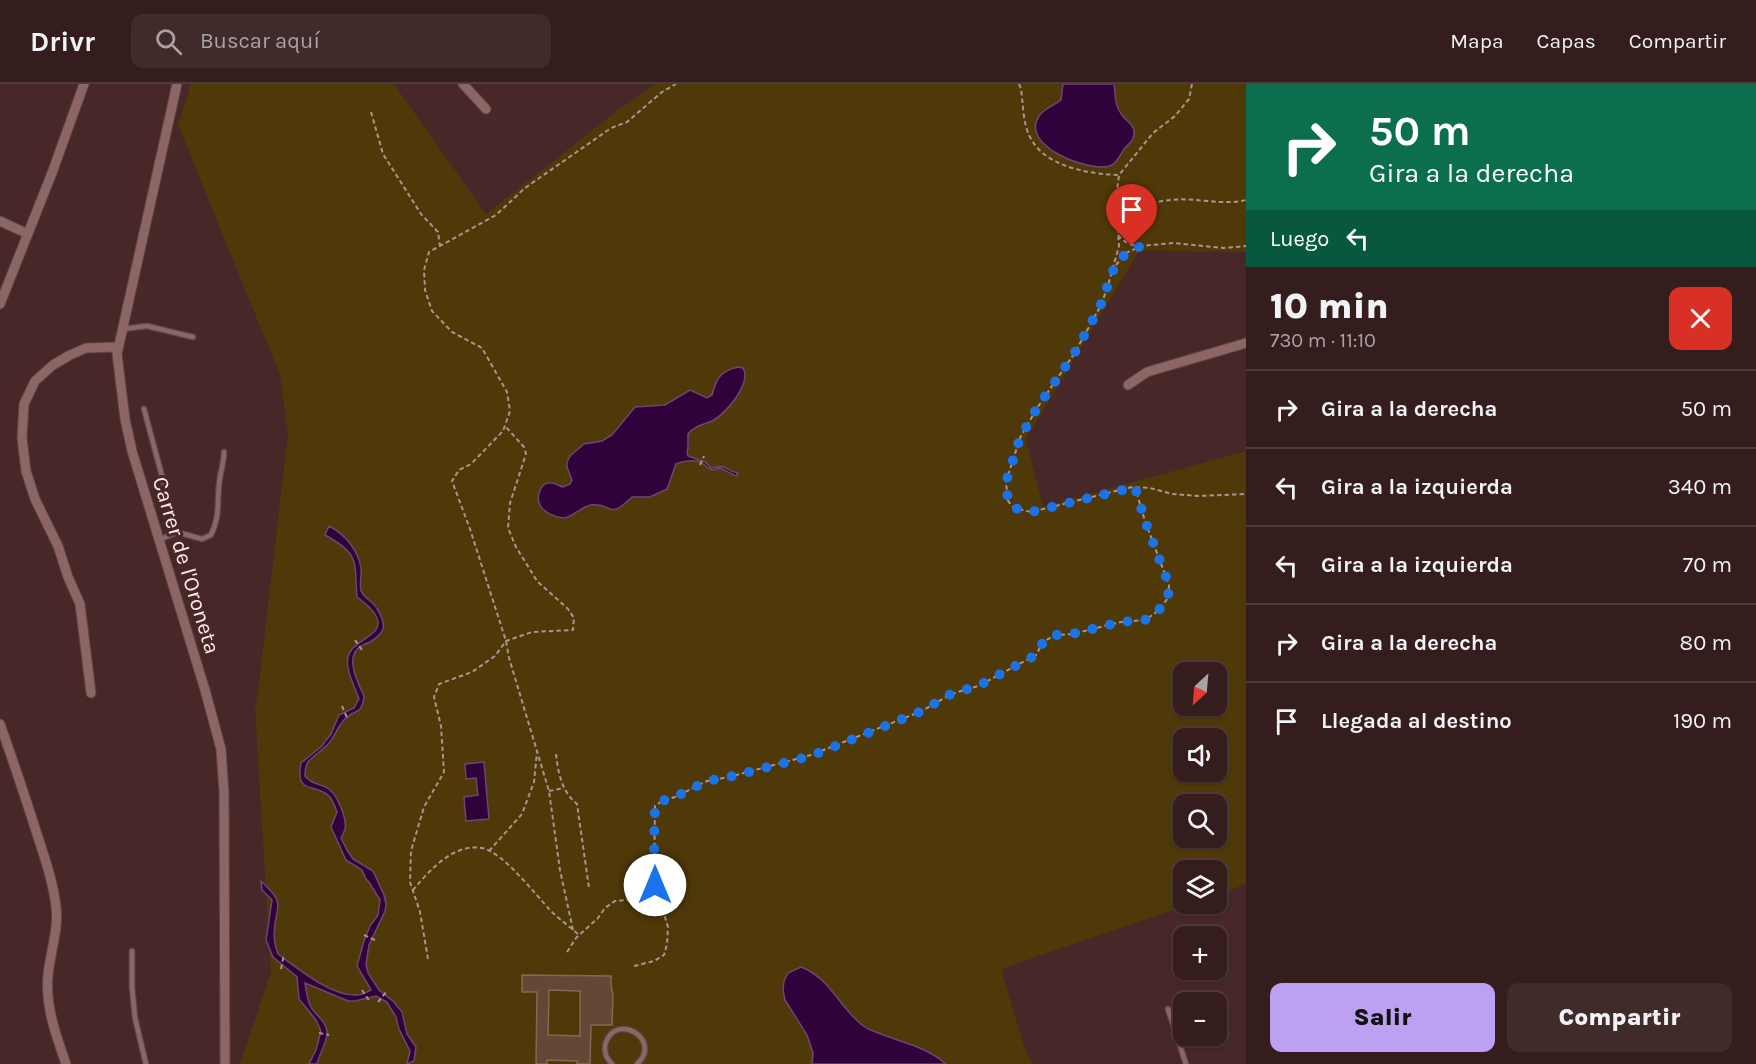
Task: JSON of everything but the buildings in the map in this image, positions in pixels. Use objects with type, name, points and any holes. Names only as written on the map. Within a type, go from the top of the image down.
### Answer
[{"type":"street","points":[[0,304],[84,84]]},
{"type":"street","name":"Carrer de l'Oroneta","points":[[177,84],[117,354],[125,419],[132,451],[221,749],[224,792],[225,1064]]},
{"type":"street","points":[[464,84],[486,109]]},
{"type":"street","points":[[0,221],[28,234]]},
{"type":"street","points":[[1128,385],[1147,372],[1246,344]]},
{"type":"street","points":[[91,693],[80,603],[68,577],[58,546],[35,499],[26,471],[22,438],[24,404],[35,381],[52,365],[86,348],[118,347]]},
{"type":"street","points":[[0,723],[41,846],[57,909],[48,976],[48,999],[55,1034],[66,1064]]},
{"type":"lane","points":[[122,329],[147,326],[193,338]]},
{"type":"lane","points":[[144,409],[177,532]]},
{"type":"lane","points":[[159,540],[177,532],[202,539],[211,535],[217,523],[219,484],[224,452]]},
{"type":"lane","points":[[132,951],[135,1018],[146,1064]]},
{"type":"lane","points":[[1168,1009],[1185,1064]]},
{"type":"lane","points":[[612,1064],[607,1058],[605,1045],[611,1034],[624,1029],[636,1032],[644,1043],[643,1055],[637,1064]]},
{"type":"path","points":[[573,930],[560,870],[549,791],[509,658],[506,641],[452,481],[459,470],[471,464],[503,431],[510,411],[507,392],[482,348],[452,332],[432,311],[425,290],[424,270],[429,252],[496,215],[525,188],[611,128],[627,122],[662,92],[676,84]]},
{"type":"path","points":[[1019,84],[1029,134],[1037,147],[1052,159],[1073,168],[1119,175]]},
{"type":"path","points":[[1192,84],[1189,99],[1174,116],[1153,133],[1119,175],[1116,198],[1119,246],[1104,298],[1074,354],[1037,408],[1020,438],[1006,482],[1008,501],[1014,508],[1031,512],[1135,487],[1199,496],[1246,494]]},
{"type":"path","points":[[371,112],[382,154],[421,214],[438,232],[440,246]]},
{"type":"path","points":[[1117,218],[1158,201],[1172,199],[1246,200]]},
{"type":"path","points":[[1118,235],[1132,246],[1173,243],[1224,248],[1246,246]]},
{"type":"path","points":[[1114,268],[1126,253],[1141,246]]},
{"type":"path","points":[[428,959],[420,912],[410,882],[411,851],[424,807],[444,772],[441,726],[434,697],[439,684],[471,672],[495,656],[506,641],[532,632],[573,630],[574,618],[568,609],[537,581],[516,547],[508,528],[510,503],[526,454],[524,447],[505,426]]},
{"type":"path","points":[[700,465],[704,456]]},
{"type":"path","points":[[634,966],[654,961],[664,955],[667,944],[668,927],[655,885],[655,806],[662,801],[707,781],[811,756],[922,711],[951,694],[978,686],[1036,655],[1043,642],[1055,635],[1072,634],[1121,622],[1145,620],[1158,611],[1168,598],[1169,585],[1135,487]]},
{"type":"path","points":[[355,640],[362,650]]},
{"type":"path","points":[[342,706],[348,720]]},
{"type":"path","points":[[489,851],[522,814],[534,782],[537,749]]},
{"type":"path","points":[[556,754],[564,788],[569,798],[577,804],[589,888]]},
{"type":"path","points":[[549,791],[564,788]]},
{"type":"path","points":[[413,890],[444,858],[464,850],[481,848],[496,854],[552,912],[579,935]]},
{"type":"path","points":[[567,952],[579,935],[598,918],[605,908],[615,901],[639,899],[655,885]]},
{"type":"path","points":[[364,935],[375,940]]},
{"type":"path","points":[[281,969],[284,954]]},
{"type":"path","points":[[362,990],[370,1002]]},
{"type":"path","points":[[378,1002],[387,991]]},
{"type":"path","points":[[319,1033],[329,1035]]},
{"type":"shaded area","points":[[191,84],[394,84],[486,214],[618,110],[656,84],[1246,84],[1246,252],[1139,251],[1026,439],[1043,507],[1246,451],[1246,884],[1227,891],[1227,860],[1173,860],[1173,910],[1001,969],[1024,1046],[1033,1064],[240,1064],[271,972],[255,709],[288,434],[280,375],[178,125]]},
{"type":"shaded area","points":[[1063,84],[1114,84],[1119,111],[1132,125],[1134,136],[1113,165],[1100,167],[1073,161],[1047,147],[1039,137],[1035,127],[1039,116],[1061,100]]},
{"type":"shaded area","points":[[738,367],[743,368],[745,374],[741,390],[718,417],[690,431],[687,453],[688,456],[705,462],[711,468],[723,467],[738,473],[736,476],[720,468],[714,470],[699,462],[685,461],[676,464],[667,489],[650,497],[632,497],[614,510],[591,505],[563,518],[550,514],[542,508],[538,499],[543,485],[551,483],[563,487],[570,484],[572,480],[567,462],[570,456],[584,444],[602,441],[612,435],[635,407],[665,405],[690,390],[707,398],[712,395],[715,384],[723,373]]},
{"type":"shaded area","points":[[329,526],[345,538],[354,549],[361,568],[361,591],[378,610],[382,618],[383,629],[376,638],[361,646],[353,657],[355,674],[364,696],[361,707],[345,719],[329,743],[308,762],[305,776],[329,789],[336,797],[345,820],[345,829],[341,838],[353,859],[373,871],[384,895],[385,911],[369,945],[366,964],[368,973],[379,990],[402,1012],[407,1034],[416,1047],[414,1061],[407,1064],[410,1051],[387,1002],[376,996],[348,1001],[305,983],[310,1004],[325,1024],[327,1031],[317,1064],[309,1064],[321,1031],[316,1020],[299,999],[297,977],[273,957],[266,940],[272,900],[262,890],[261,881],[277,901],[274,934],[278,954],[326,987],[357,995],[371,990],[357,966],[370,926],[378,915],[380,900],[362,870],[346,860],[331,827],[337,812],[331,799],[323,791],[303,784],[300,773],[301,763],[321,747],[331,734],[339,715],[354,708],[359,699],[349,672],[348,657],[356,646],[372,634],[378,624],[373,612],[357,597],[355,567],[350,554],[325,535]]},
{"type":"shaded area","points":[[484,762],[489,819],[466,821],[464,797],[478,795],[476,778],[466,779],[465,764]]},
{"type":"shaded area","points":[[801,967],[820,979],[849,1012],[867,1028],[922,1049],[946,1064],[812,1064],[813,1053],[807,1035],[785,1000],[783,990],[788,973]]},
{"type":"route","points":[[655,885],[655,806],[662,801],[707,781],[811,756],[922,711],[951,694],[978,686],[1036,655],[1043,642],[1055,635],[1072,634],[1121,622],[1145,620],[1158,611],[1168,598],[1169,585],[1135,487],[1031,512],[1014,508],[1008,501],[1006,482],[1020,438],[1037,408],[1074,354],[1100,307],[1114,268],[1126,253],[1141,246],[1132,246]]}]
